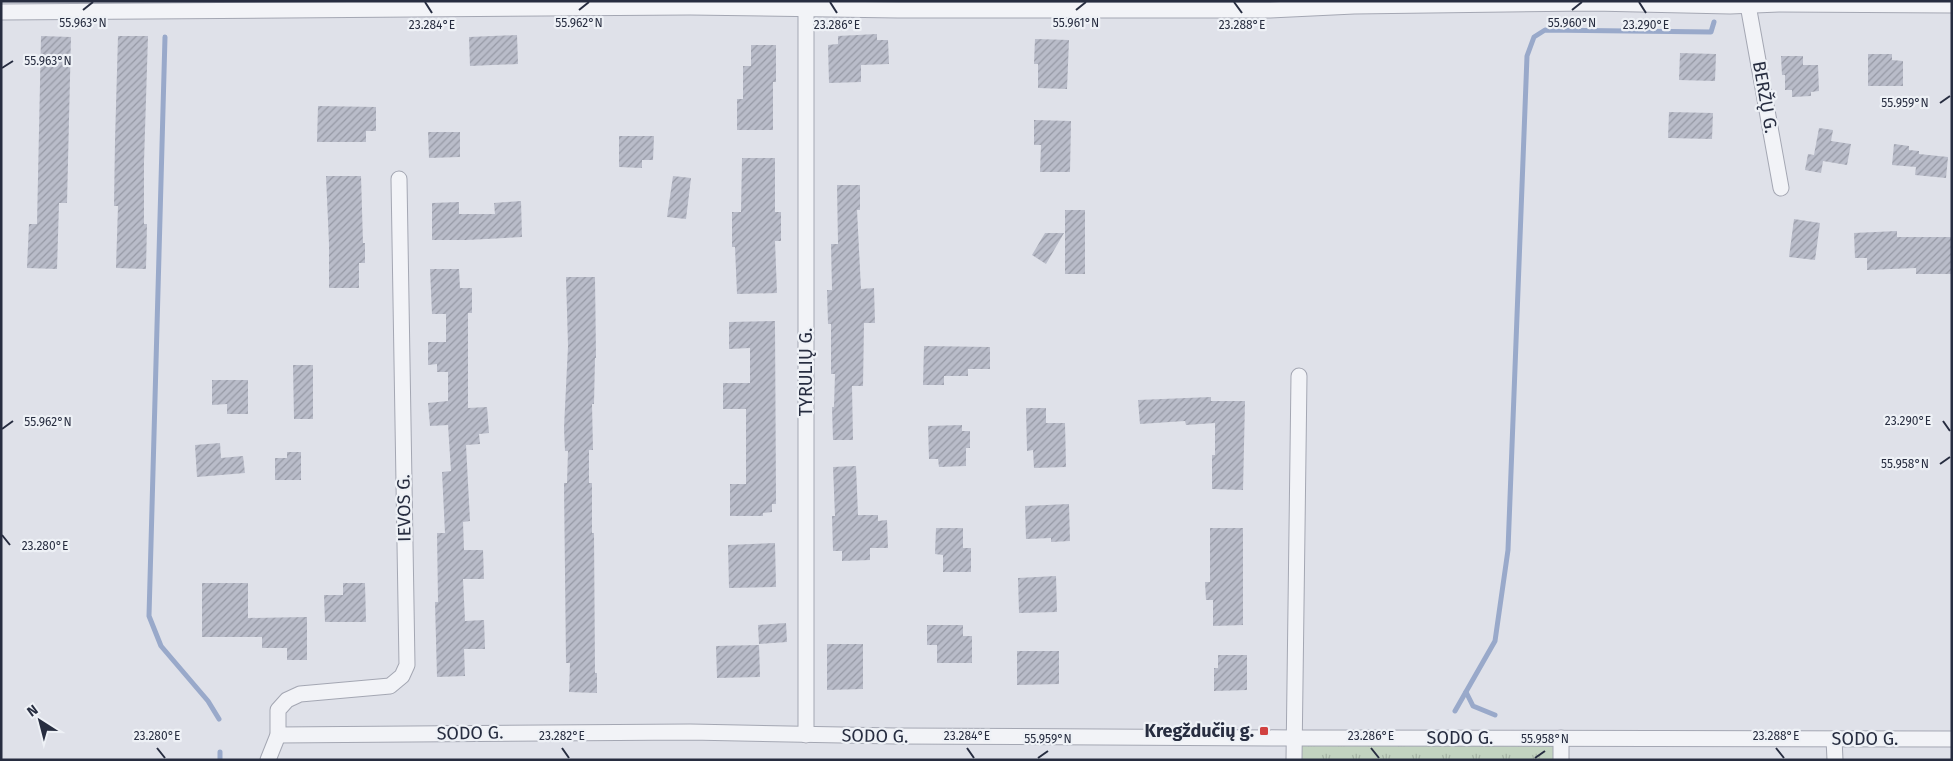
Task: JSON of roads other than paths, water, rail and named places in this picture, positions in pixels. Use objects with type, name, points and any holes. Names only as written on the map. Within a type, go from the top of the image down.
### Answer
[{"type":"street","points":[[1,12],[618,5],[806,9],[1075,5],[1301,10],[1354,6],[1533,3],[1952,5]]},
{"type":"street","name":"BERŽŲ G.","points":[[1748,5],[1781,188]]},
{"type":"street","name":"TYRULIŲ G.","points":[[806,9],[806,734]]},
{"type":"street","name":"IEVOS G.","points":[[278,735],[278,710],[286,700],[300,694],[318,691],[390,686],[402,676],[407,666],[400,179]]},
{"type":"street","points":[[1294,760],[1299,376]]},
{"type":"street","name":"SODO G.","points":[[278,735],[544,732],[1295,738],[1952,739]]},
{"type":"street","points":[[268,760],[278,735]]},
{"type":"street","points":[[1561,738],[1561,760]]},
{"type":"street","points":[[1834,739],[1835,760]]},
{"type":"waterway","points":[[1455,711],[1495,641],[1508,550],[1527,56],[1534,37],[1545,30],[1711,32],[1714,22]]},
{"type":"waterway","points":[[165,37],[149,616],[161,646],[208,701],[219,719]]},
{"type":"waterway","points":[[1466,692],[1473,706],[1495,715]]},
{"type":"waterway","points":[[220,752],[220,760]]},
{"type":"place","name":"Kregždučių g.","points":[[1264,731]]}]
